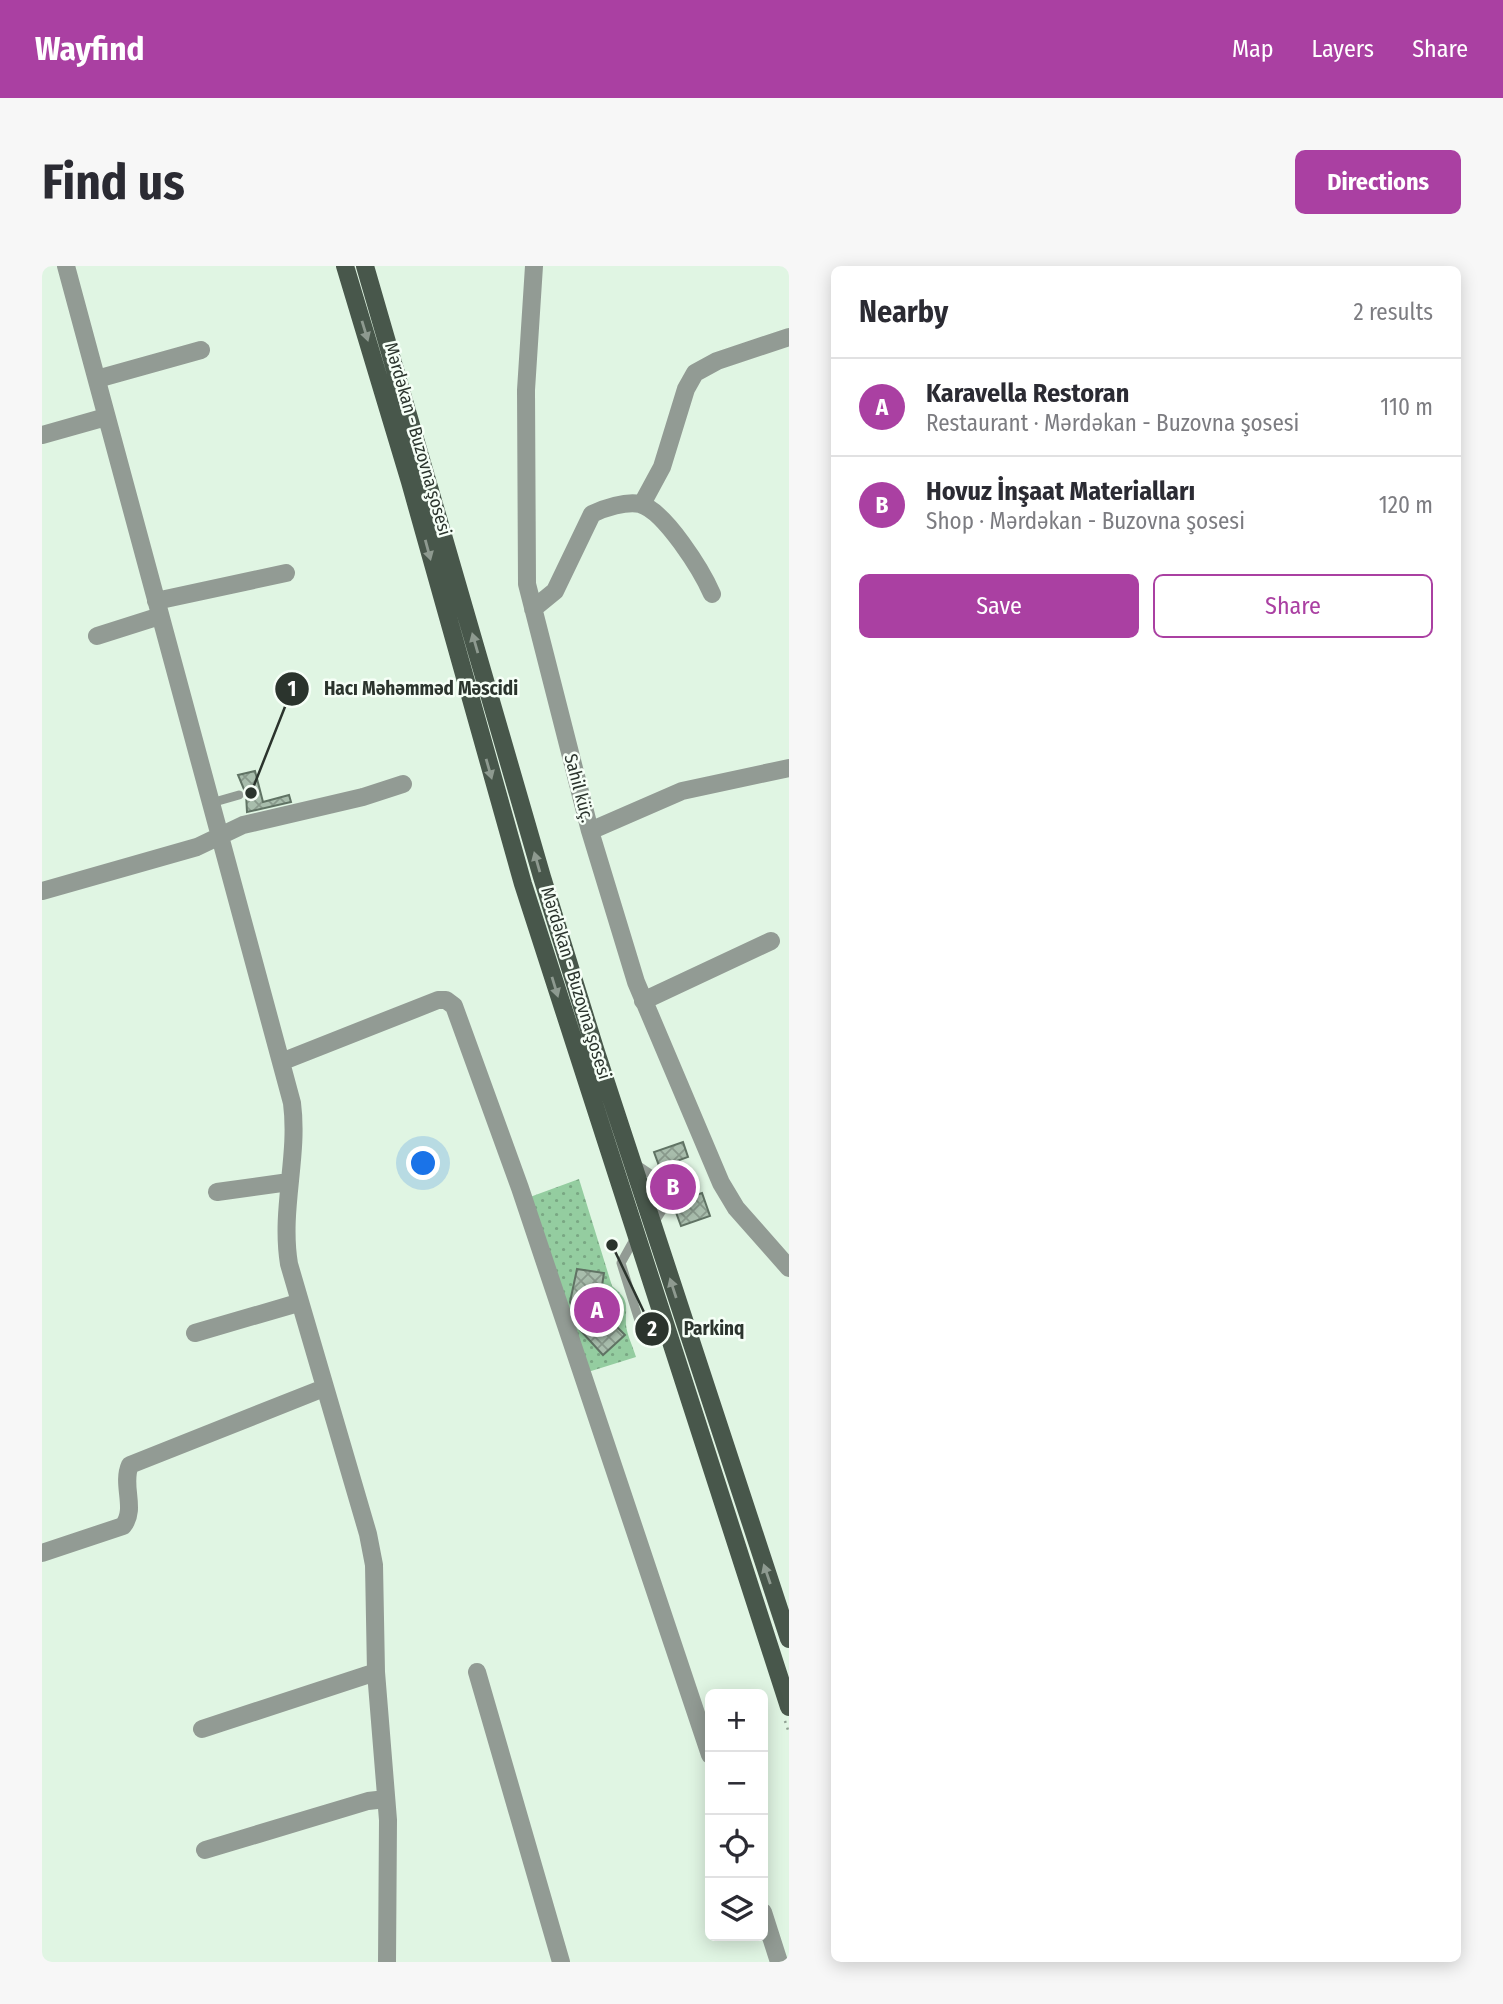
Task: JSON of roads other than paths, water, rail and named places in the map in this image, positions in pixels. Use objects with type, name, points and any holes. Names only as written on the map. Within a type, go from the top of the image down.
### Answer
[{"type":"main road","name":"Mərdəkan - Buzovna şosesi","points":[[345,266],[410,482],[519,871],[789,1707]]},
{"type":"main road","name":"Mərdəkan - Buzovna şosesi","points":[[365,266],[541,877],[652,1225],[789,1639]]},
{"type":"street","points":[[66,266],[281,1062],[294,1119],[285,1230],[298,1303],[372,1552],[376,1672],[386,1799],[387,1962]]},
{"type":"street","name":"Sahil küç.","points":[[534,266],[526,390],[525,566],[533,609],[590,831],[643,1002],[721,1183],[736,1208],[789,1268]]},
{"type":"street","points":[[642,504],[662,467],[686,389],[695,373],[717,361],[789,337]]},
{"type":"street","points":[[97,379],[201,350]]},
{"type":"street","points":[[42,435],[106,417]]},
{"type":"street","points":[[533,609],[555,591],[584,525],[592,514],[601,510],[642,504],[667,525],[688,551],[712,594]]},
{"type":"street","points":[[97,636],[158,609],[286,573]]},
{"type":"street","points":[[590,831],[682,791],[789,768]]},
{"type":"street","points":[[42,891],[188,850],[243,825],[363,797],[403,784]]},
{"type":"street","points":[[643,1002],[771,941]]},
{"type":"street","points":[[281,1062],[438,1000],[446,1000],[454,1006],[520,1188],[709,1752]]},
{"type":"street","points":[[217,1192],[289,1182]]},
{"type":"street","points":[[195,1333],[298,1303]]},
{"type":"street","points":[[42,1553],[123,1526],[129,1511],[126,1473],[130,1465],[324,1388]]},
{"type":"street","points":[[202,1728],[376,1672]]},
{"type":"street","points":[[477,1672],[561,1962]]},
{"type":"street","points":[[205,1850],[368,1801],[386,1799]]},
{"type":"street","points":[[768,1928],[779,1962]]},
{"type":"lane","points":[[211,803],[239,795]]},
{"type":"place","name":"Hacı Məhəmməd Məscidi","points":[[251,793]]},
{"type":"place","name":"Hovuz İnşaat Materialları","points":[[673,1187]]},
{"type":"place","name":"Parkinq","points":[[612,1245]]},
{"type":"place","name":"Karavella Restoran","points":[[597,1310]]}]
